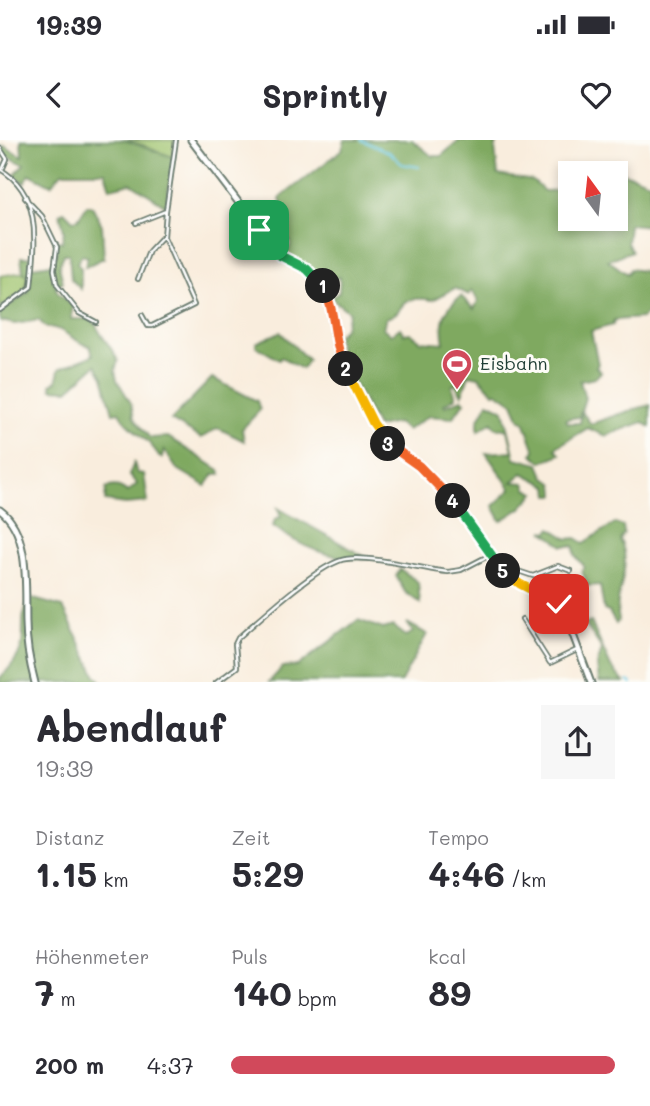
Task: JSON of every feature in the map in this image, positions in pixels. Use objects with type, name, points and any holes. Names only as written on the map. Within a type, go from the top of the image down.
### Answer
[{"type":"main road","points":[[191,140],[274,249],[311,272],[329,298],[338,352],[379,433],[419,466],[447,494],[498,566],[520,584],[559,604],[591,682]]},
{"type":"main road","points":[[0,510],[15,525],[21,553],[27,594],[26,624],[34,682]]},
{"type":"street","points":[[142,315],[148,326],[152,326],[194,305],[164,235],[176,140]]},
{"type":"street","points":[[0,148],[7,159],[1,170],[17,180],[35,226],[31,288],[0,310]]},
{"type":"street","points":[[25,198],[42,216],[57,247],[54,270],[57,285],[79,313],[96,322]]},
{"type":"street","points":[[136,223],[166,211]]},
{"type":"street","points":[[138,279],[149,251],[164,235]]},
{"type":"street","points":[[216,682],[237,667],[234,649],[238,638],[284,599],[337,562],[353,558],[448,572],[461,570],[492,554]]},
{"type":"street","points":[[498,566],[533,576],[558,566],[571,571]]},
{"type":"street","points":[[522,619],[550,663],[577,650]]},
{"type":"green space","points":[[21,140],[124,140],[173,157],[166,206],[131,183],[110,188],[105,172],[62,172],[51,185],[30,174],[24,183],[14,175],[24,164],[0,153],[4,146],[22,156]]},
{"type":"green space","points":[[124,140],[175,140],[173,157],[169,158],[143,145]]},
{"type":"green space","points":[[345,140],[412,140],[432,156],[441,156],[460,140],[499,140],[495,148],[498,175],[533,181],[544,191],[558,190],[558,231],[628,231],[628,174],[650,182],[650,226],[629,224],[627,243],[632,251],[608,260],[627,274],[630,269],[643,271],[650,280],[650,311],[642,318],[614,320],[613,325],[591,331],[598,364],[596,367],[601,372],[595,378],[580,381],[585,398],[579,417],[566,419],[568,423],[580,423],[582,412],[591,424],[650,405],[650,427],[643,422],[605,436],[588,428],[555,448],[560,454],[542,462],[532,454],[535,451],[524,421],[520,420],[513,403],[497,392],[494,393],[479,377],[469,375],[462,395],[455,384],[452,386],[456,397],[444,404],[445,406],[462,399],[465,402],[452,418],[429,416],[407,430],[397,423],[377,427],[341,358],[337,336],[345,327],[349,312],[331,298],[339,292],[340,277],[322,282],[314,271],[278,250],[289,250],[291,242],[279,230],[279,222],[286,216],[280,198],[342,150]],"holes":[[[455,288],[469,295],[472,290],[478,301],[474,309],[461,296],[447,311],[442,329],[444,343],[421,341],[410,333],[404,334],[400,328],[391,335],[383,328],[386,318],[397,312],[407,301],[433,300]]]},
{"type":"green space","points":[[87,205],[92,206],[102,225],[104,258],[85,267],[88,257],[82,255],[77,263],[81,268],[81,289],[71,279],[69,254],[64,254],[59,266],[63,282],[55,286],[58,293],[73,306],[71,319],[89,319],[95,323],[113,351],[118,361],[115,371],[117,380],[131,403],[134,418],[150,438],[168,437],[219,470],[221,474],[214,474],[206,486],[176,468],[164,449],[162,458],[159,457],[119,412],[113,413],[103,377],[96,365],[68,390],[52,389],[51,384],[57,381],[59,369],[93,355],[90,346],[58,329],[45,327],[39,320],[15,324],[0,321],[0,312],[29,292],[26,288],[28,275],[23,272],[21,257],[30,257],[30,267],[52,264],[57,253],[57,241],[62,242],[64,231],[60,213],[64,211],[73,220],[78,219]]},
{"type":"green space","points":[[23,272],[28,275],[27,290],[0,308],[0,276]]},
{"type":"green space","points":[[280,332],[308,360],[302,369],[281,357],[279,360],[256,346],[256,343]]},
{"type":"green space","points":[[212,378],[257,401],[260,410],[242,429],[244,441],[218,428],[201,438],[171,420]]},
{"type":"green space","points":[[488,402],[504,410],[515,458],[539,464],[544,476],[554,484],[555,495],[549,495],[548,486],[523,473],[512,482],[525,483],[527,489],[535,493],[521,508],[501,521],[493,506],[511,489],[486,453],[513,451],[508,430],[495,427],[492,422],[478,431],[478,421]]},
{"type":"green space","points":[[134,463],[137,473],[144,474],[148,502],[125,504],[105,501],[106,488],[113,486],[128,492],[137,484],[129,475]]},
{"type":"green space","points":[[278,508],[369,559],[331,555],[295,541],[273,526],[275,519],[281,517]]},
{"type":"green space","points":[[615,523],[623,526],[624,533],[620,540],[625,561],[618,600],[619,620],[616,624],[609,612],[604,610],[600,585],[588,586],[582,571],[584,566],[575,555],[574,546],[563,546],[543,531],[548,532],[551,528],[568,539],[576,538],[584,543]]},
{"type":"green space","points":[[400,569],[418,582],[420,603],[405,592],[396,576]]},
{"type":"green space","points":[[30,598],[63,607],[95,674],[102,682],[0,682],[0,678],[19,654],[25,610]]},
{"type":"green space","points":[[358,620],[383,629],[393,626],[406,636],[413,632],[407,623],[427,634],[401,682],[269,682],[283,667],[298,666]]},
{"type":"green space","points":[[591,622],[611,667],[624,682],[599,682],[597,665],[602,649],[585,624]]},
{"type":"waterway","points":[[361,140],[389,152],[402,164],[419,167]]},
{"type":"place","name":"Eisbahn","points":[[457,391]]},
{"type":"route","points":[[259,230],[281,256],[307,269],[321,284],[332,309],[338,352],[379,433],[419,466],[455,503],[505,573],[559,604]]}]
